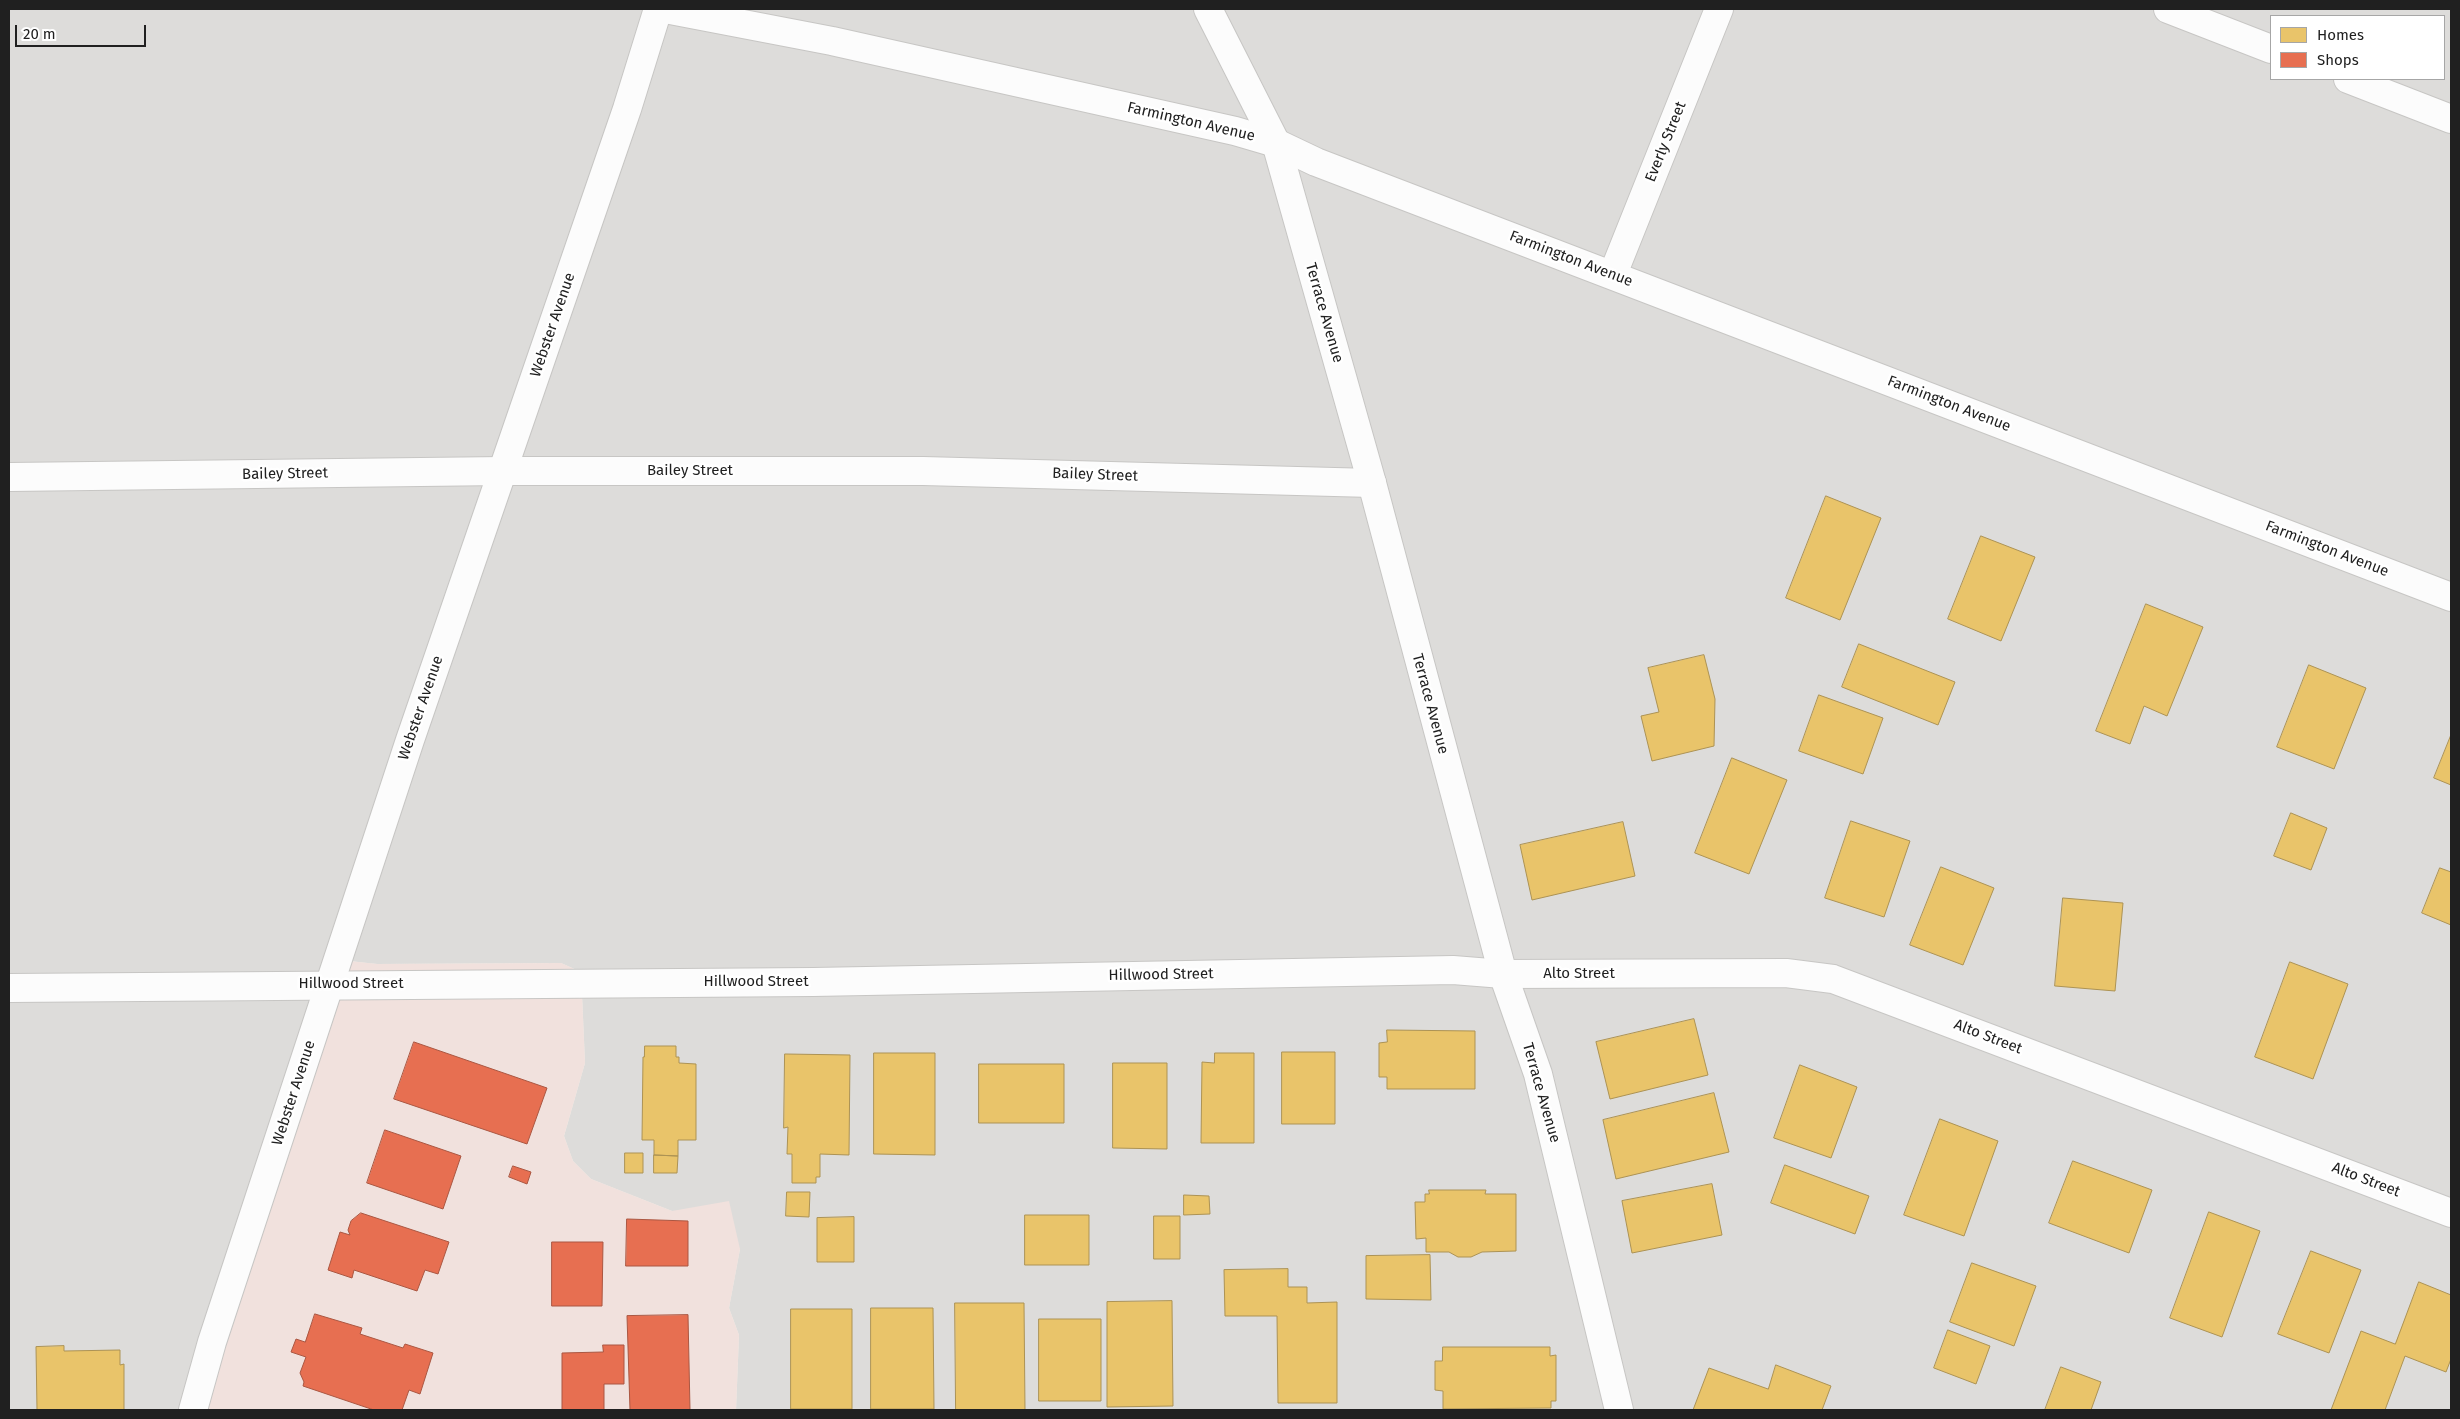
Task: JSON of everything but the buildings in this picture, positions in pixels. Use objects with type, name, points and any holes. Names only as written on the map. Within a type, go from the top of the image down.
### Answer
[{"type":"street","name":"Webster Avenue","points":[[193,1410],[212,1342],[410,740],[627,109],[658,9]]},
{"type":"street","name":"Farmington Avenue","points":[[665,9],[832,41],[1235,131],[1276,143],[1316,162],[1613,274],[2451,597]]},
{"type":"street","name":"Terrace Avenue","points":[[1208,9],[1276,143],[1372,483],[1503,974],[1538,1074],[1619,1410]]},
{"type":"street","name":"Everly Street","points":[[1613,274],[1719,9]]},
{"type":"street","points":[[2168,9],[2270,49]]},
{"type":"street","points":[[2351,80],[2451,119]]},
{"type":"street","name":"Bailey Street","points":[[9,477],[503,471],[923,471],[1372,483]]},
{"type":"street","name":"Hillwood Street","points":[[9,988],[330,984],[813,982],[1453,970],[1503,974]]},
{"type":"street","name":"Alto Street","points":[[1503,974],[1786,972],[1833,978],[2451,1213]]},
{"type":"shaded area","points":[[9,9],[2451,9],[2451,1410],[736,1410],[739,1335],[729,1308],[740,1249],[672,1211],[591,1179],[573,1161],[564,1136],[585,1063],[581,972],[561,963],[377,964],[340,960],[190,1410],[9,1410]]},
{"type":"shaded area","points":[[339,960],[377,964],[561,963],[581,972],[585,1063],[564,1136],[573,1161],[591,1179],[672,1211],[729,1201],[740,1249],[729,1308],[739,1335],[736,1410],[190,1410]]}]
